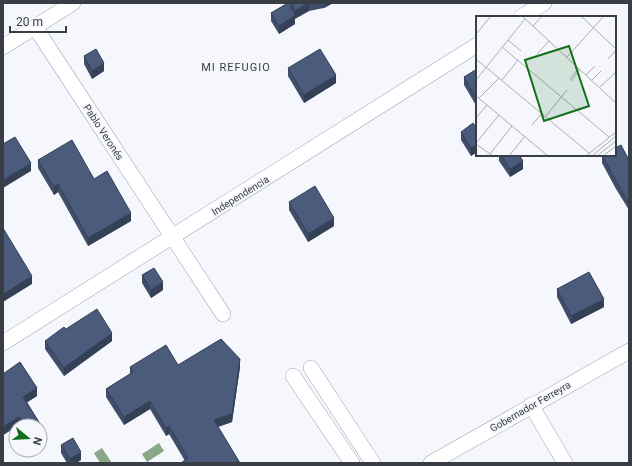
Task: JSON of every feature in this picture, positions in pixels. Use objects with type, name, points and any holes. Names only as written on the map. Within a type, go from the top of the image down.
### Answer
[{"type":"street","points":[[3,47],[73,3]]},
{"type":"street","points":[[524,16],[544,3]]},
{"type":"street","name":"Pablo Veronés","points":[[35,27],[222,314]]},
{"type":"street","name":"Independencia","points":[[3,343],[476,46]]},
{"type":"street","name":"Gobernador Ferreyra","points":[[431,463],[531,405],[629,351]]},
{"type":"street","points":[[311,368],[373,463]]},
{"type":"street","points":[[294,376],[352,463]]},
{"type":"street","points":[[531,405],[565,463]]},
{"type":"shaded area","points":[[159,443],[164,451],[147,462],[142,454]]},
{"type":"shaded area","points":[[102,448],[112,463],[100,463],[94,453]]},
{"type":"building","points":[[288,3],[308,3],[295,11],[292,5],[290,5],[295,16],[279,26],[271,13]]},
{"type":"building","points":[[96,49],[104,63],[92,71],[84,56]]},
{"type":"building","points":[[320,49],[336,75],[304,95],[288,68]]},
{"type":"building","points":[[476,70],[476,98],[464,77]]},
{"type":"building","points":[[473,123],[476,128],[476,145],[471,148],[461,132]]},
{"type":"building","points":[[15,137],[31,163],[3,180],[3,144]]},
{"type":"building","points":[[72,140],[94,179],[107,171],[131,213],[88,238],[58,184],[54,187],[38,160]]},
{"type":"building","points":[[621,145],[629,160],[629,203],[603,156],[616,156],[616,148]]},
{"type":"building","points":[[502,156],[520,156],[523,161],[510,169]]},
{"type":"building","points":[[315,186],[334,218],[308,234],[289,202]]},
{"type":"building","points":[[3,228],[32,276],[3,294]]},
{"type":"building","points":[[154,268],[163,282],[151,290],[142,275]]},
{"type":"building","points":[[589,272],[604,299],[571,316],[557,289]]},
{"type":"building","points":[[97,309],[112,333],[64,368],[45,341],[64,327],[66,329]]},
{"type":"building","points":[[221,339],[240,359],[232,414],[214,420],[240,463],[181,463],[188,458],[169,426],[166,428],[150,401],[124,417],[106,389],[133,372],[130,367],[166,345],[178,365]]},
{"type":"building","points":[[20,362],[37,388],[23,397],[36,418],[8,418],[8,424],[3,427],[3,374]]},
{"type":"building","points":[[73,438],[81,452],[70,459],[61,445]]},
{"type":"district","name":"MI REFUGIO","points":[[236,67]]}]
